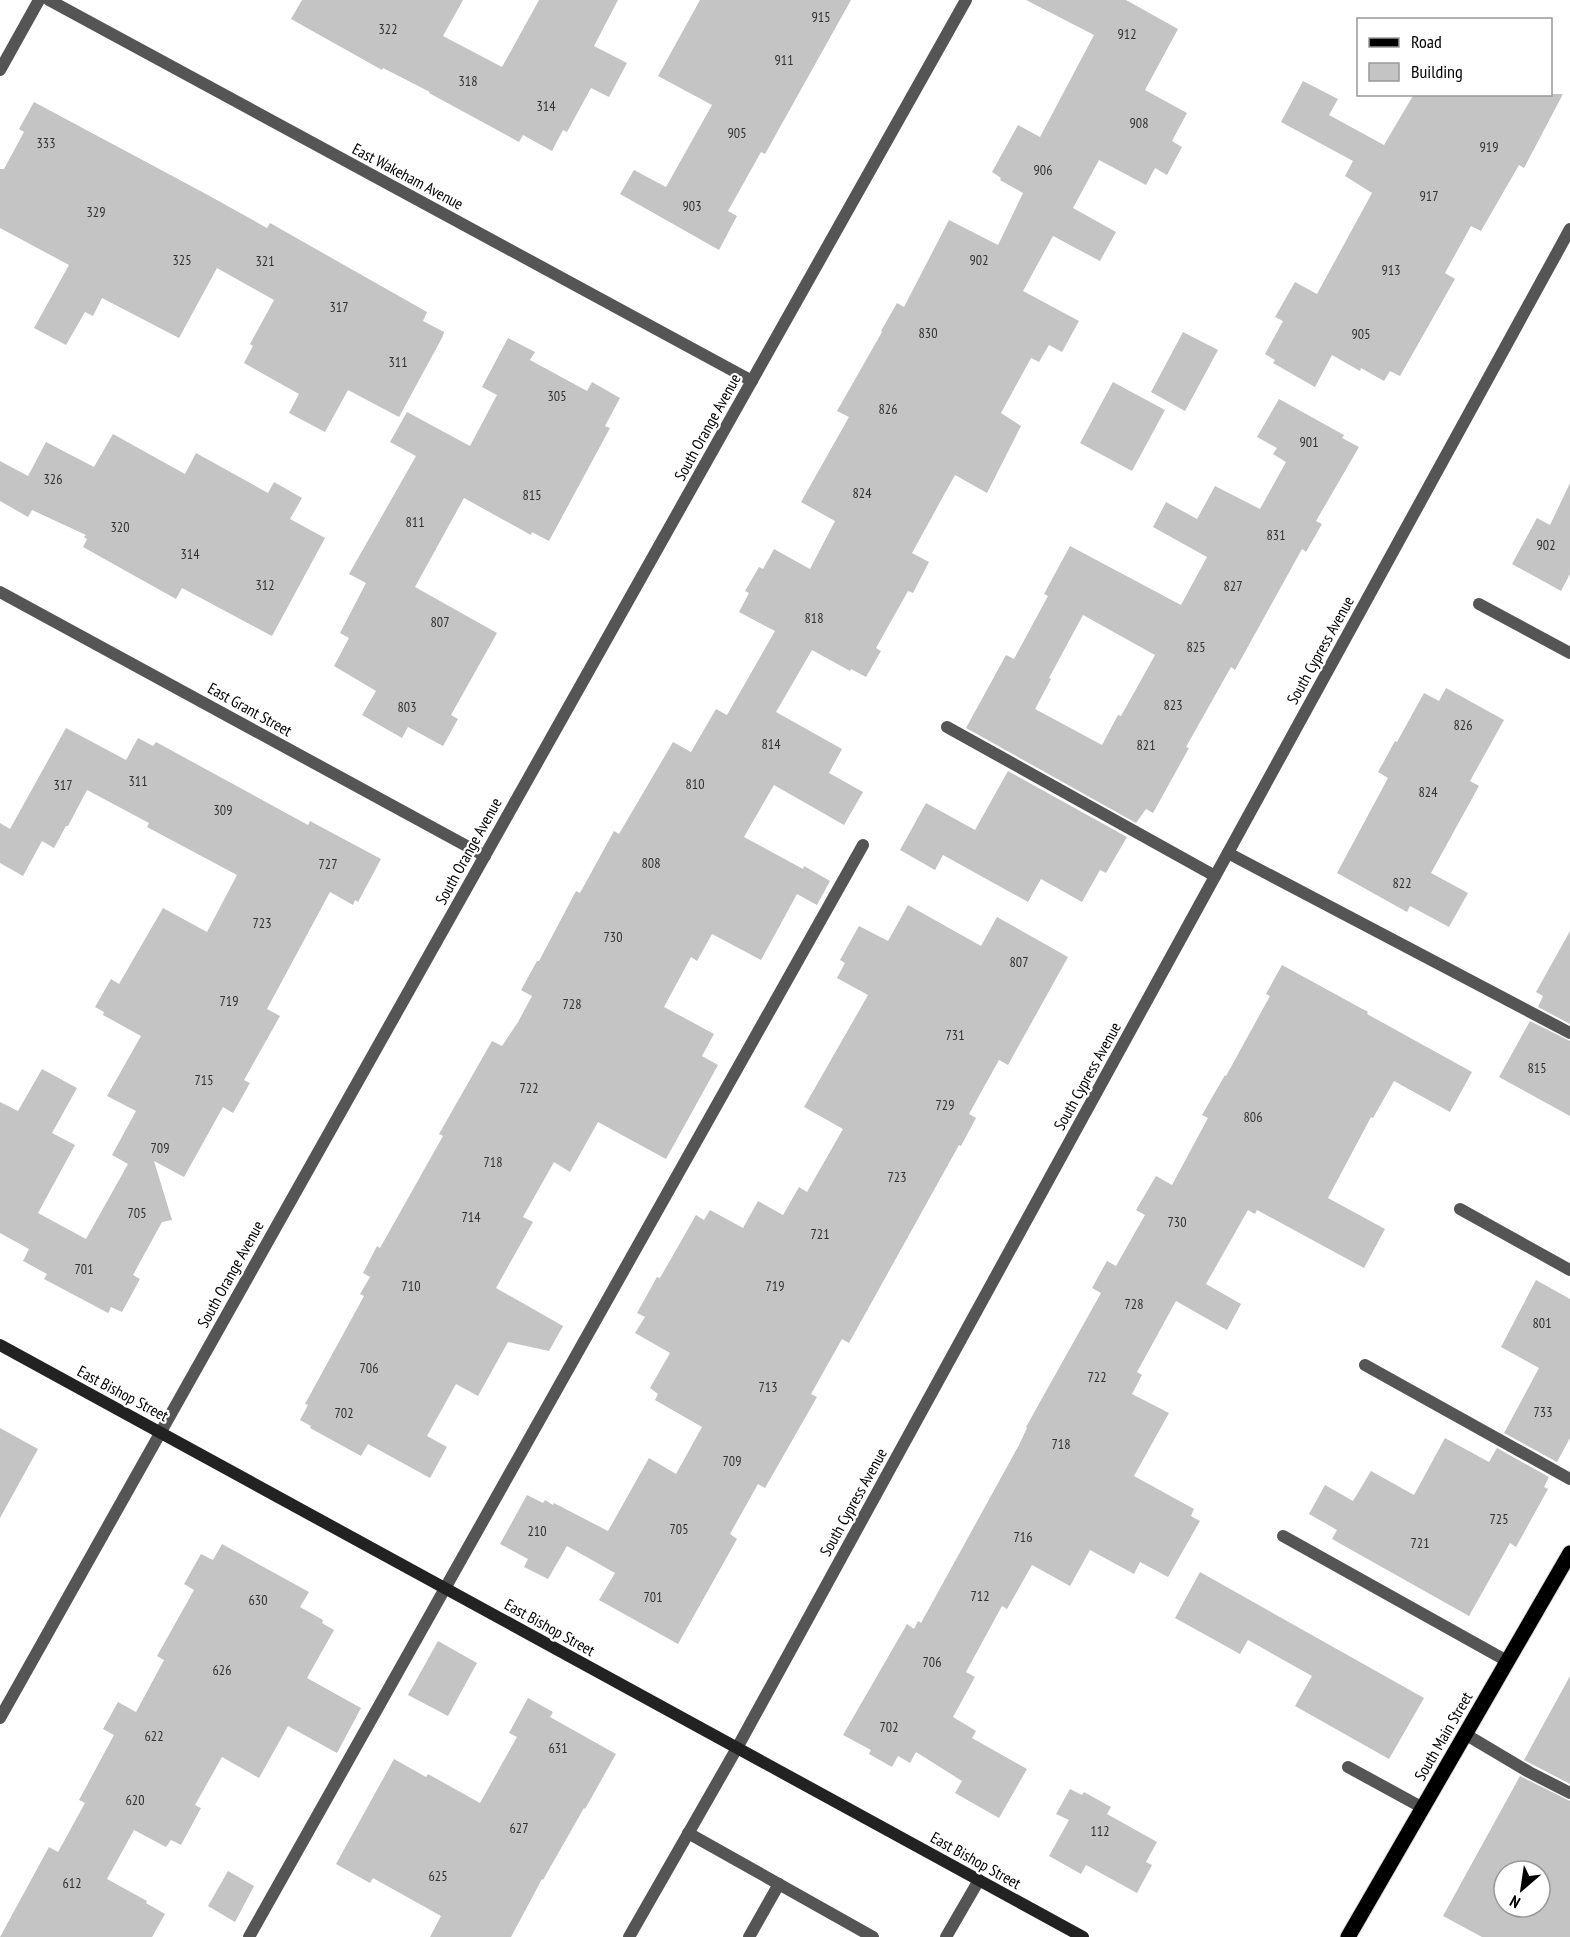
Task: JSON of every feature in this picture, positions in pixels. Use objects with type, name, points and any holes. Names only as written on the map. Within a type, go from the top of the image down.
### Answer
[{"type":"main road","name":"South Main Street","points":[[1348,1937],[1570,1552]]},
{"type":"street","points":[[0,70],[39,0]]},
{"type":"street","name":"East Wakeham Avenue","points":[[49,0],[752,381]]},
{"type":"street","name":"South Orange Avenue","points":[[0,1718],[966,0]]},
{"type":"street","name":"South Cypress Avenue","points":[[629,1937],[737,1748],[1570,229]]},
{"type":"street","name":"East Grant Street","points":[[0,592],[484,856]]},
{"type":"street","points":[[1479,604],[1570,653]]},
{"type":"street","points":[[947,727],[1215,876]]},
{"type":"street","points":[[249,1937],[863,845]]},
{"type":"street","points":[[1228,854],[1570,1033]]},
{"type":"street","points":[[1461,1209],[1570,1270]]},
{"type":"street","name":"East Bishop Street","points":[[0,1345],[1083,1937]]},
{"type":"street","points":[[1365,1365],[1570,1479]]},
{"type":"street","points":[[1283,1536],[1507,1660]]},
{"type":"street","points":[[1465,1734],[1528,1772],[1570,1793]]},
{"type":"street","points":[[1348,1767],[1423,1808]]},
{"type":"street","points":[[688,1833],[873,1937]]},
{"type":"street","points":[[946,1937],[979,1880]]},
{"type":"street","points":[[749,1937],[779,1884]]},
{"type":"building","points":[[302,0],[463,0],[443,36],[502,67],[539,0],[618,0],[594,46],[627,63],[609,97],[591,88],[567,132],[563,130],[552,151],[523,135],[519,142],[291,19]]},
{"type":"building","points":[[700,0],[851,0],[765,154],[761,152],[728,211],[737,216],[719,250],[620,194],[634,170],[666,187],[712,105],[658,76]]},
{"type":"building","points":[[1026,0],[1126,0],[1178,29],[1145,90],[1187,113],[1172,141],[1182,147],[1167,175],[1155,168],[1146,185],[1099,160],[1073,208],[1116,232],[1100,261],[1053,236],[1023,291],[1079,321],[1062,352],[1049,345],[1039,362],[1031,358],[1001,413],[1021,426],[987,493],[955,475],[912,553],[929,562],[913,593],[908,591],[876,648],[881,651],[866,677],[812,650],[776,712],[842,749],[829,773],[863,792],[844,825],[774,785],[744,837],[830,881],[817,905],[797,894],[761,960],[712,934],[697,961],[691,957],[664,1007],[714,1034],[702,1056],[718,1065],[666,1159],[598,1122],[570,1172],[554,1162],[523,1217],[533,1222],[496,1288],[563,1326],[549,1351],[508,1342],[478,1396],[456,1384],[427,1436],[447,1447],[430,1478],[368,1444],[361,1456],[310,1428],[311,1426],[300,1420],[308,1405],[305,1404],[364,1296],[360,1294],[370,1277],[363,1273],[377,1246],[380,1248],[443,1136],[439,1134],[492,1041],[502,1046],[518,1022],[532,996],[521,990],[576,891],[580,893],[614,831],[619,834],[673,742],[691,752],[716,709],[727,715],[775,631],[739,612],[749,593],[745,591],[759,567],[763,569],[774,549],[810,569],[835,521],[801,502],[849,417],[837,411],[897,303],[904,307],[949,220],[998,245],[1023,193],[1000,180],[1001,178],[992,172],[1018,125],[1040,137],[1094,35]]},
{"type":"building","points":[[1303,81],[1338,99],[1329,115],[1384,145],[1413,96],[1552,96],[1552,94],[1563,94],[1524,168],[1519,165],[1481,231],[1471,226],[1445,273],[1455,279],[1400,376],[1390,371],[1384,381],[1332,355],[1315,387],[1273,363],[1275,360],[1265,354],[1283,321],[1275,317],[1295,282],[1317,294],[1372,193],[1345,176],[1353,161],[1281,122]]},
{"type":"building","points":[[34,102],[267,228],[270,223],[427,312],[423,321],[444,332],[443,336],[399,417],[348,390],[325,432],[289,413],[299,394],[244,363],[253,346],[250,344],[274,300],[217,268],[179,338],[102,298],[93,316],[85,312],[66,345],[34,328],[69,265],[0,228],[0,169],[4,169],[24,132],[19,129]]},
{"type":"building","points":[[1183,332],[1218,350],[1185,411],[1151,392]]},
{"type":"building","points":[[508,338],[535,352],[530,360],[587,391],[592,382],[620,398],[605,426],[610,428],[549,541],[532,532],[531,535],[464,498],[415,587],[497,633],[451,715],[458,719],[443,746],[408,727],[402,738],[362,715],[376,691],[334,666],[349,638],[340,633],[366,583],[349,574],[416,456],[390,442],[407,412],[470,446],[497,395],[482,387]]},
{"type":"building","points":[[1113,382],[1165,410],[1132,471],[1080,443]]},
{"type":"building","points":[[1279,399],[1344,435],[1342,438],[1359,447],[1316,521],[1322,524],[1306,552],[1302,549],[1235,670],[1231,667],[1186,747],[1189,748],[1153,813],[1146,809],[1136,823],[966,728],[1006,655],[1014,659],[1048,596],[1044,594],[1070,546],[1181,605],[1207,557],[1153,527],[1166,502],[1197,519],[1215,486],[1260,509],[1286,462],[1273,454],[1277,448],[1257,437]],"holes":[[[1083,615],[1155,655],[1102,745],[1035,709]]]},
{"type":"building","points":[[113,434],[185,474],[196,453],[268,493],[274,482],[302,498],[290,519],[325,538],[272,636],[182,588],[176,599],[83,547],[87,539],[84,537],[86,535],[32,510],[28,517],[0,501],[0,461],[28,476],[46,442],[94,467]]},
{"type":"building","points":[[1570,483],[1570,574],[1561,591],[1512,564],[1537,518],[1550,525]]},
{"type":"building","points":[[1446,688],[1504,720],[1470,781],[1479,786],[1431,873],[1468,893],[1449,927],[1410,906],[1407,912],[1337,873],[1388,778],[1378,772],[1395,741],[1397,742],[1424,693],[1439,701]]},
{"type":"building","points":[[66,728],[126,760],[138,738],[153,746],[156,742],[308,825],[310,821],[381,859],[358,902],[355,900],[353,905],[330,892],[267,1009],[280,1016],[244,1080],[250,1083],[233,1113],[223,1107],[184,1177],[154,1161],[172,1220],[162,1222],[133,1275],[140,1279],[122,1312],[111,1307],[108,1313],[44,1279],[47,1274],[23,1261],[29,1249],[0,1233],[0,1102],[18,1111],[42,1069],[77,1088],[52,1133],[75,1145],[38,1213],[86,1239],[128,1164],[112,1155],[136,1111],[107,1096],[141,1036],[103,1015],[104,1012],[95,1007],[111,979],[119,984],[163,908],[207,932],[237,875],[147,827],[149,823],[87,790],[54,848],[42,841],[23,876],[0,863],[0,823],[10,829]]},
{"type":"building","points":[[1008,771],[1127,837],[1106,873],[1100,870],[1082,902],[1041,879],[1028,902],[943,855],[935,870],[900,850],[926,803],[975,830]]},
{"type":"building","points":[[908,905],[981,946],[997,917],[1068,957],[1008,1065],[999,1060],[969,1114],[976,1118],[961,1146],[959,1145],[849,1343],[842,1339],[811,1394],[817,1397],[765,1488],[758,1484],[730,1534],[737,1539],[678,1644],[599,1600],[615,1573],[567,1546],[548,1579],[524,1567],[528,1559],[500,1544],[527,1495],[543,1503],[545,1500],[553,1505],[554,1503],[608,1531],[649,1458],[676,1474],[702,1427],[655,1400],[658,1394],[650,1388],[670,1353],[635,1333],[645,1317],[637,1313],[696,1215],[704,1220],[710,1210],[743,1228],[758,1201],[783,1215],[799,1187],[807,1192],[843,1129],[804,1107],[868,995],[837,978],[845,963],[840,960],[859,926],[888,941]]},
{"type":"building","points":[[1570,931],[1570,1024],[1538,1007],[1543,996],[1536,992]]},
{"type":"building","points":[[1282,965],[1472,1072],[1450,1112],[1394,1081],[1373,1118],[1371,1117],[1328,1198],[1385,1229],[1364,1268],[1257,1210],[1255,1214],[1248,1210],[1206,1284],[1241,1304],[1227,1330],[1176,1301],[1137,1372],[1142,1375],[1132,1394],[1169,1413],[1134,1476],[1194,1509],[1191,1516],[1200,1521],[1168,1577],[1140,1562],[1134,1574],[1090,1550],[1070,1586],[1032,1565],[1007,1609],[1002,1606],[966,1672],[975,1677],[953,1717],[976,1731],[972,1738],[1027,1769],[999,1818],[955,1793],[962,1781],[916,1752],[910,1763],[898,1756],[892,1767],[869,1754],[871,1750],[843,1735],[907,1624],[914,1629],[918,1621],[921,1623],[1101,1293],[1092,1288],[1107,1261],[1116,1266],[1145,1215],[1136,1210],[1156,1176],[1172,1185],[1208,1118],[1202,1115],[1270,996],[1266,994]]},
{"type":"building","points":[[1530,1021],[1570,1041],[1570,1116],[1499,1077]]},
{"type":"building","points":[[1536,1280],[1570,1299],[1570,1438],[1557,1462],[1504,1433],[1539,1368],[1501,1347]]},
{"type":"building","points":[[0,1428],[38,1449],[0,1518]]},
{"type":"building","points":[[1445,1438],[1489,1462],[1497,1448],[1549,1477],[1544,1487],[1548,1489],[1516,1547],[1510,1543],[1469,1616],[1332,1539],[1337,1530],[1309,1514],[1325,1485],[1353,1501],[1371,1471],[1414,1495]]},
{"type":"building","points":[[222,1544],[309,1592],[300,1607],[323,1620],[322,1623],[334,1630],[307,1678],[361,1708],[337,1753],[288,1726],[259,1778],[222,1757],[195,1805],[201,1808],[181,1845],[171,1840],[166,1847],[134,1830],[107,1879],[147,1901],[146,1903],[165,1914],[152,1937],[0,1937],[49,1847],[58,1852],[85,1803],[79,1800],[114,1735],[103,1729],[118,1702],[136,1712],[164,1660],[157,1656],[194,1590],[184,1584],[201,1554],[213,1560]]},
{"type":"building","points":[[1200,1572],[1424,1698],[1389,1759],[1295,1706],[1312,1676],[1248,1640],[1240,1654],[1175,1618]]},
{"type":"building","points":[[438,1641],[477,1663],[448,1716],[408,1695]]},
{"type":"building","points":[[1570,1676],[1570,1784],[1524,1760]]},
{"type":"building","points":[[528,1698],[553,1712],[550,1717],[616,1754],[542,1879],[511,1937],[430,1937],[441,1916],[373,1878],[370,1883],[336,1864],[394,1759],[426,1777],[428,1774],[480,1803],[517,1737],[509,1733]]},
{"type":"building","points":[[1520,1776],[1570,1801],[1570,1937],[1482,1937],[1443,1916]]},
{"type":"building","points":[[1070,1789],[1082,1795],[1084,1792],[1111,1807],[1107,1814],[1157,1842],[1146,1862],[1152,1865],[1137,1893],[1086,1865],[1081,1874],[1049,1856],[1069,1820],[1056,1814]]},
{"type":"building","points":[[228,1871],[254,1886],[235,1922],[208,1906]]}]
